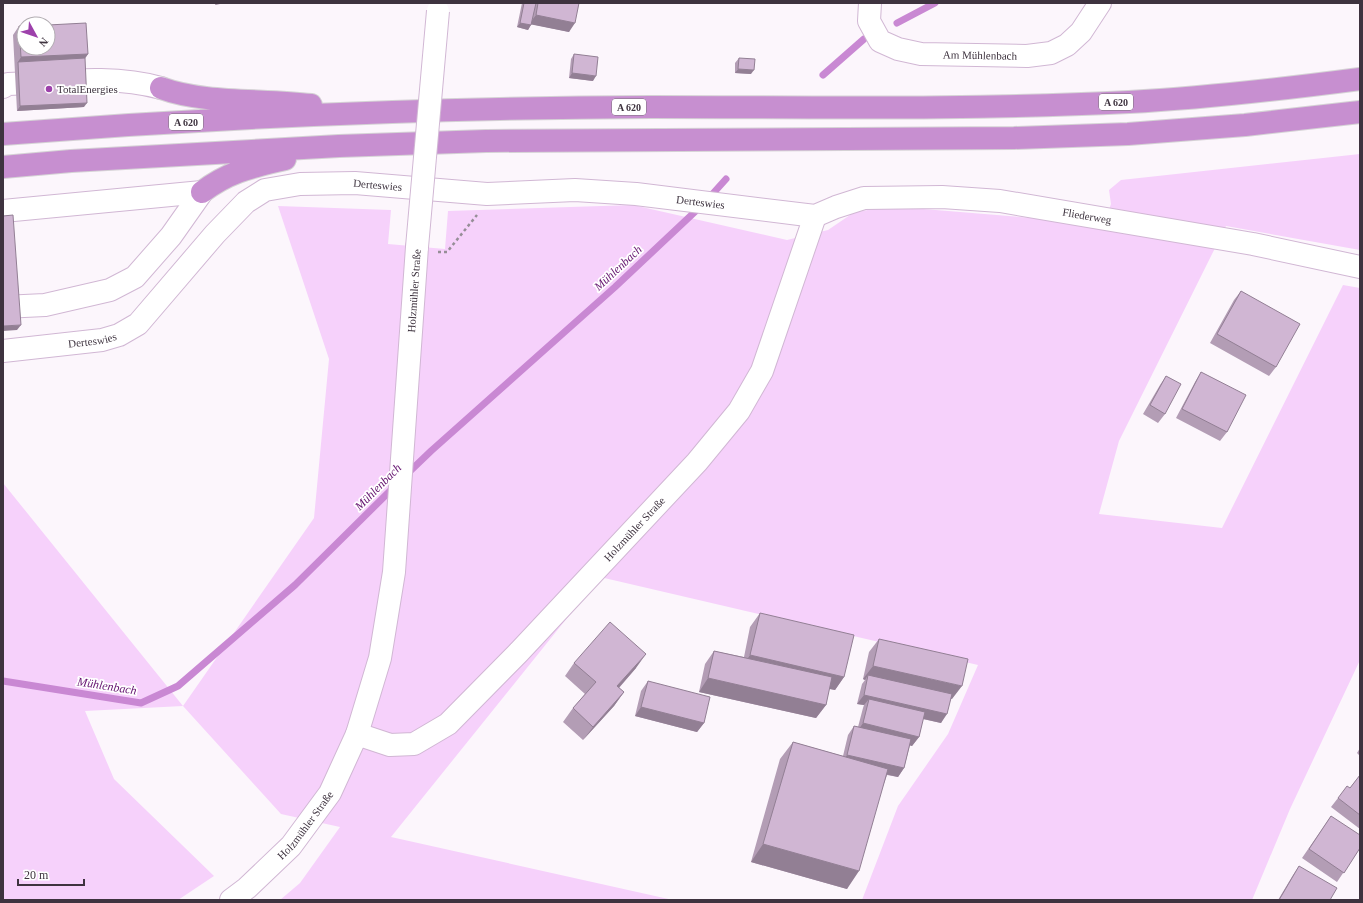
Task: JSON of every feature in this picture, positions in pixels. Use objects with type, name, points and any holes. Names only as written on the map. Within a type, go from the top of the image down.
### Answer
[{"type":"highway","name":"A 620","points":[[3,134],[369,112],[521,108],[889,108],[1129,102],[1240,93],[1360,79]]},
{"type":"highway","points":[[161,88],[174,93],[196,97],[278,101],[369,112]]},
{"type":"highway","points":[[3,166],[339,146],[486,141],[1029,138],[1128,134],[1245,125],[1360,112]]},
{"type":"highway","points":[[202,192],[219,180],[235,172],[339,146]]},
{"type":"street","name":"Am Mühlenbach","points":[[870,12],[880,41],[898,49],[921,54],[1028,56],[1051,53],[1067,45],[1081,32],[1100,3]]},
{"type":"street","name":"Holzmühler Straße","points":[[231,900],[248,888],[291,846],[330,793],[357,734],[380,658],[394,572],[417,247],[438,7]]},
{"type":"street","points":[[3,87],[8,84],[104,81],[148,85],[161,88]]},
{"type":"street","name":"Derteswies","points":[[3,351],[102,340],[119,335],[138,324],[215,234],[246,202],[265,190],[300,184],[355,184],[487,194],[575,190],[636,194],[814,216]]},
{"type":"street","points":[[3,210],[202,192]]},
{"type":"street","points":[[3,307],[52,303],[110,290],[135,277],[171,236],[202,192]]},
{"type":"street","name":"Fliederweg","points":[[814,216],[864,198],[942,197],[1000,201],[1253,244],[1360,267]]},
{"type":"street","name":"Holzmühler Straße","points":[[357,734],[390,745],[414,744],[448,724],[519,652],[697,462],[739,411],[762,371],[814,216]]},
{"type":"path","points":[[447,252],[486,204],[487,194]]},
{"type":"shaded area","points":[[1360,154],[1360,250],[1226,226],[1119,441],[1099,514],[1222,528],[1343,285],[1360,288],[1360,660],[1290,809],[1252,900],[862,900],[898,806],[948,734],[978,665],[600,577],[391,837],[673,900],[280,900],[300,883],[340,827],[281,814],[183,706],[314,518],[329,359],[278,206],[391,210],[388,244],[445,249],[448,211],[633,205],[787,240],[828,230],[853,213],[887,206],[1104,224],[1111,204],[1109,190],[1121,180]]},
{"type":"shaded area","points":[[3,483],[183,706],[85,711],[114,779],[214,876],[178,900],[3,900]]},
{"type":"building","points":[[524,3],[536,3],[531,25],[520,23]]},
{"type":"building","points":[[538,3],[579,3],[575,23],[536,15]]},
{"type":"building","points":[[86,23],[88,54],[56,55],[56,25]]},
{"type":"building","points":[[574,54],[598,57],[596,76],[572,73]]},
{"type":"building","points":[[21,56],[43,56],[21,57]]},
{"type":"building","points":[[85,58],[87,103],[20,106],[18,62]]},
{"type":"building","points":[[739,58],[755,59],[754,70],[738,69]]},
{"type":"building","points":[[13,215],[21,325],[3,326],[3,216]]},
{"type":"building","points":[[1241,291],[1300,324],[1276,367],[1217,334]]},
{"type":"building","points":[[1201,372],[1246,395],[1227,432],[1182,409]]},
{"type":"building","points":[[1166,376],[1181,384],[1165,414],[1150,405]]},
{"type":"building","points":[[760,613],[854,635],[844,677],[750,655]]},
{"type":"building","points":[[610,622],[646,654],[617,686],[624,692],[593,727],[573,708],[596,682],[574,663]]},
{"type":"building","points":[[879,639],[968,659],[962,686],[873,666]]},
{"type":"building","points":[[714,651],[832,677],[826,705],[708,678]]},
{"type":"building","points":[[868,675],[952,694],[947,714],[864,695]]},
{"type":"building","points":[[648,681],[710,697],[704,723],[641,707]]},
{"type":"building","points":[[869,699],[925,712],[919,737],[863,723]]},
{"type":"building","points":[[854,726],[911,739],[904,768],[847,755]]},
{"type":"building","points":[[793,742],[888,769],[859,871],[763,844]]},
{"type":"building","points":[[1360,775],[1360,815],[1338,798],[1347,786],[1350,788]]},
{"type":"building","points":[[1331,816],[1360,835],[1360,848],[1344,873],[1309,849]]},
{"type":"building","points":[[1299,866],[1337,888],[1330,900],[1279,900]]},
{"type":"waterway","name":"Mühlenbach","points":[[897,23],[935,3]]},
{"type":"waterway","name":"Mühlenbach","points":[[823,75],[864,39]]},
{"type":"waterway","name":"Mühlenbach","points":[[708,199],[726,179]]},
{"type":"waterway","name":"Mühlenbach","points":[[407,474],[615,287],[700,207]]},
{"type":"waterway","name":"Mühlenbach","points":[[3,681],[141,703],[178,686],[295,585],[395,486]]},
{"type":"place","name":"TotalEnergies","points":[[49,89]]}]
